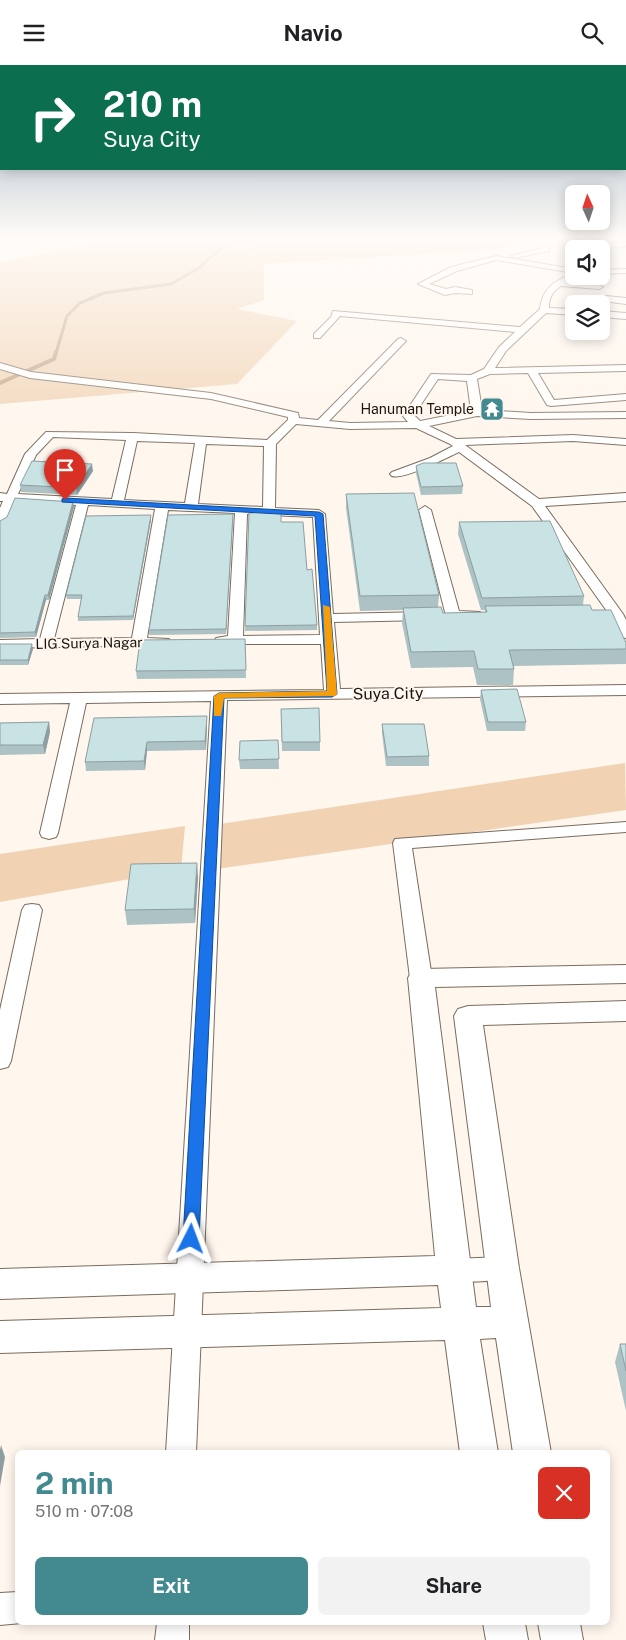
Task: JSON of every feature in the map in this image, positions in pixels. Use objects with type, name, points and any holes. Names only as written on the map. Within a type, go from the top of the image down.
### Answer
[{"type":"street","points":[[488,371],[502,349],[542,312]]},
{"type":"street","points":[[317,336],[335,318],[336,313],[522,330]]},
{"type":"street","points":[[610,314],[626,315]]},
{"type":"street","points":[[321,423],[401,341]]},
{"type":"street","points":[[0,366],[30,375],[211,397],[294,415],[294,421]]},
{"type":"street","points":[[626,368],[488,371],[472,378],[435,376],[408,416],[418,425],[457,444],[536,503],[616,614],[626,634]]},
{"type":"street","points":[[531,371],[551,403],[626,397]]},
{"type":"street","points":[[472,378],[477,413]]},
{"type":"street","points":[[0,521],[5,497],[31,454],[50,434],[270,443],[294,421],[350,426],[418,425],[477,413],[532,416],[626,415]]},
{"type":"street","points":[[117,503],[133,436]]},
{"type":"street","points":[[396,474],[434,460],[457,444],[573,438],[626,442]]},
{"type":"street","points":[[191,507],[201,439]]},
{"type":"street","points":[[269,511],[270,443]]},
{"type":"street","points":[[5,497],[319,514],[332,694]]},
{"type":"street","points":[[536,503],[626,497]]},
{"type":"street","points":[[46,643],[83,501]]},
{"type":"street","points":[[139,642],[162,506]]},
{"type":"street","points":[[235,641],[241,510]]},
{"type":"street","points":[[425,510],[453,616]]},
{"type":"street","points":[[598,613],[616,614]]},
{"type":"street","points":[[327,618],[492,615]]},
{"type":"street","points":[[206,641],[328,639]]},
{"type":"street","name":"LIG Surya Nagar","points":[[0,644],[178,641]]},
{"type":"street","points":[[622,690],[626,705]]},
{"type":"street","name":"Suya City","points":[[0,699],[622,690]]},
{"type":"street","points":[[181,1450],[219,696]]},
{"type":"street","points":[[49,833],[79,698]]},
{"type":"street","points":[[480,1450],[453,1270],[421,978],[402,843],[626,827]]},
{"type":"street","points":[[0,1061],[32,910]]},
{"type":"street","points":[[421,978],[626,974]]},
{"type":"street","points":[[532,1450],[502,1269],[468,1016],[626,1011]]},
{"type":"street","points":[[0,1284],[502,1269]]},
{"type":"street","points":[[0,1337],[512,1322]]},
{"type":"street","points":[[0,1609],[15,1608]]},
{"type":"street","points":[[172,1640],[173,1625]]},
{"type":"street","points":[[504,1625],[507,1640]]},
{"type":"street","points":[[559,1625],[562,1640]]},
{"type":"shaded area","points":[[0,312],[250,312],[297,321],[237,384],[0,404]]},
{"type":"shaded area","points":[[625,763],[626,810],[217,869],[220,824]]},
{"type":"shaded area","points":[[185,826],[181,870],[0,902],[0,854]]},
{"type":"building","points":[[32,461],[92,464],[76,488],[20,485]]},
{"type":"building","points":[[423,463],[456,463],[463,486],[421,487],[416,466]]},
{"type":"building","points":[[414,493],[439,595],[360,596],[346,494]]},
{"type":"building","points":[[15,498],[73,502],[48,595],[45,595],[35,632],[0,633],[0,521],[7,517]]},
{"type":"building","points":[[253,511],[281,513],[281,522],[303,522],[307,570],[312,569],[317,625],[245,626],[249,513],[253,513]]},
{"type":"building","points":[[233,514],[226,629],[149,630],[168,515]]},
{"type":"building","points":[[151,515],[133,616],[78,617],[82,595],[66,595],[86,516]]},
{"type":"building","points":[[550,521],[584,596],[482,598],[459,522]]},
{"type":"building","points":[[590,605],[592,610],[611,610],[626,643],[626,649],[509,650],[514,669],[478,669],[474,651],[411,652],[403,608],[441,607],[443,613],[487,612],[485,606]]},
{"type":"building","points":[[245,639],[246,670],[136,671],[140,640]]},
{"type":"building","points":[[0,644],[32,644],[28,660],[0,660]]},
{"type":"building","points":[[517,689],[526,722],[488,722],[481,690]]},
{"type":"building","points":[[319,708],[320,742],[282,742],[281,709]]},
{"type":"building","points":[[207,716],[205,741],[147,742],[144,761],[85,762],[94,718]]},
{"type":"building","points":[[49,722],[43,745],[0,745],[0,723]]},
{"type":"building","points":[[382,724],[424,724],[429,756],[387,757]]},
{"type":"building","points":[[278,740],[279,759],[239,760],[240,741]]},
{"type":"building","points":[[197,863],[194,909],[125,910],[131,864]]},
{"type":"building","points":[[620,1344],[626,1344],[626,1371]]},
{"type":"waterway","points":[[56,353],[67,316],[72,312]]},
{"type":"waterway","points":[[0,383],[54,359],[56,352]]},
{"type":"slow traffic","points":[[218,714],[219,696],[332,694],[326,607]]},
{"type":"place","name":"Hanuman Temple","points":[[492,409]]},
{"type":"route","points":[[65,500],[319,514],[332,694],[219,696],[191,1239]]}]
